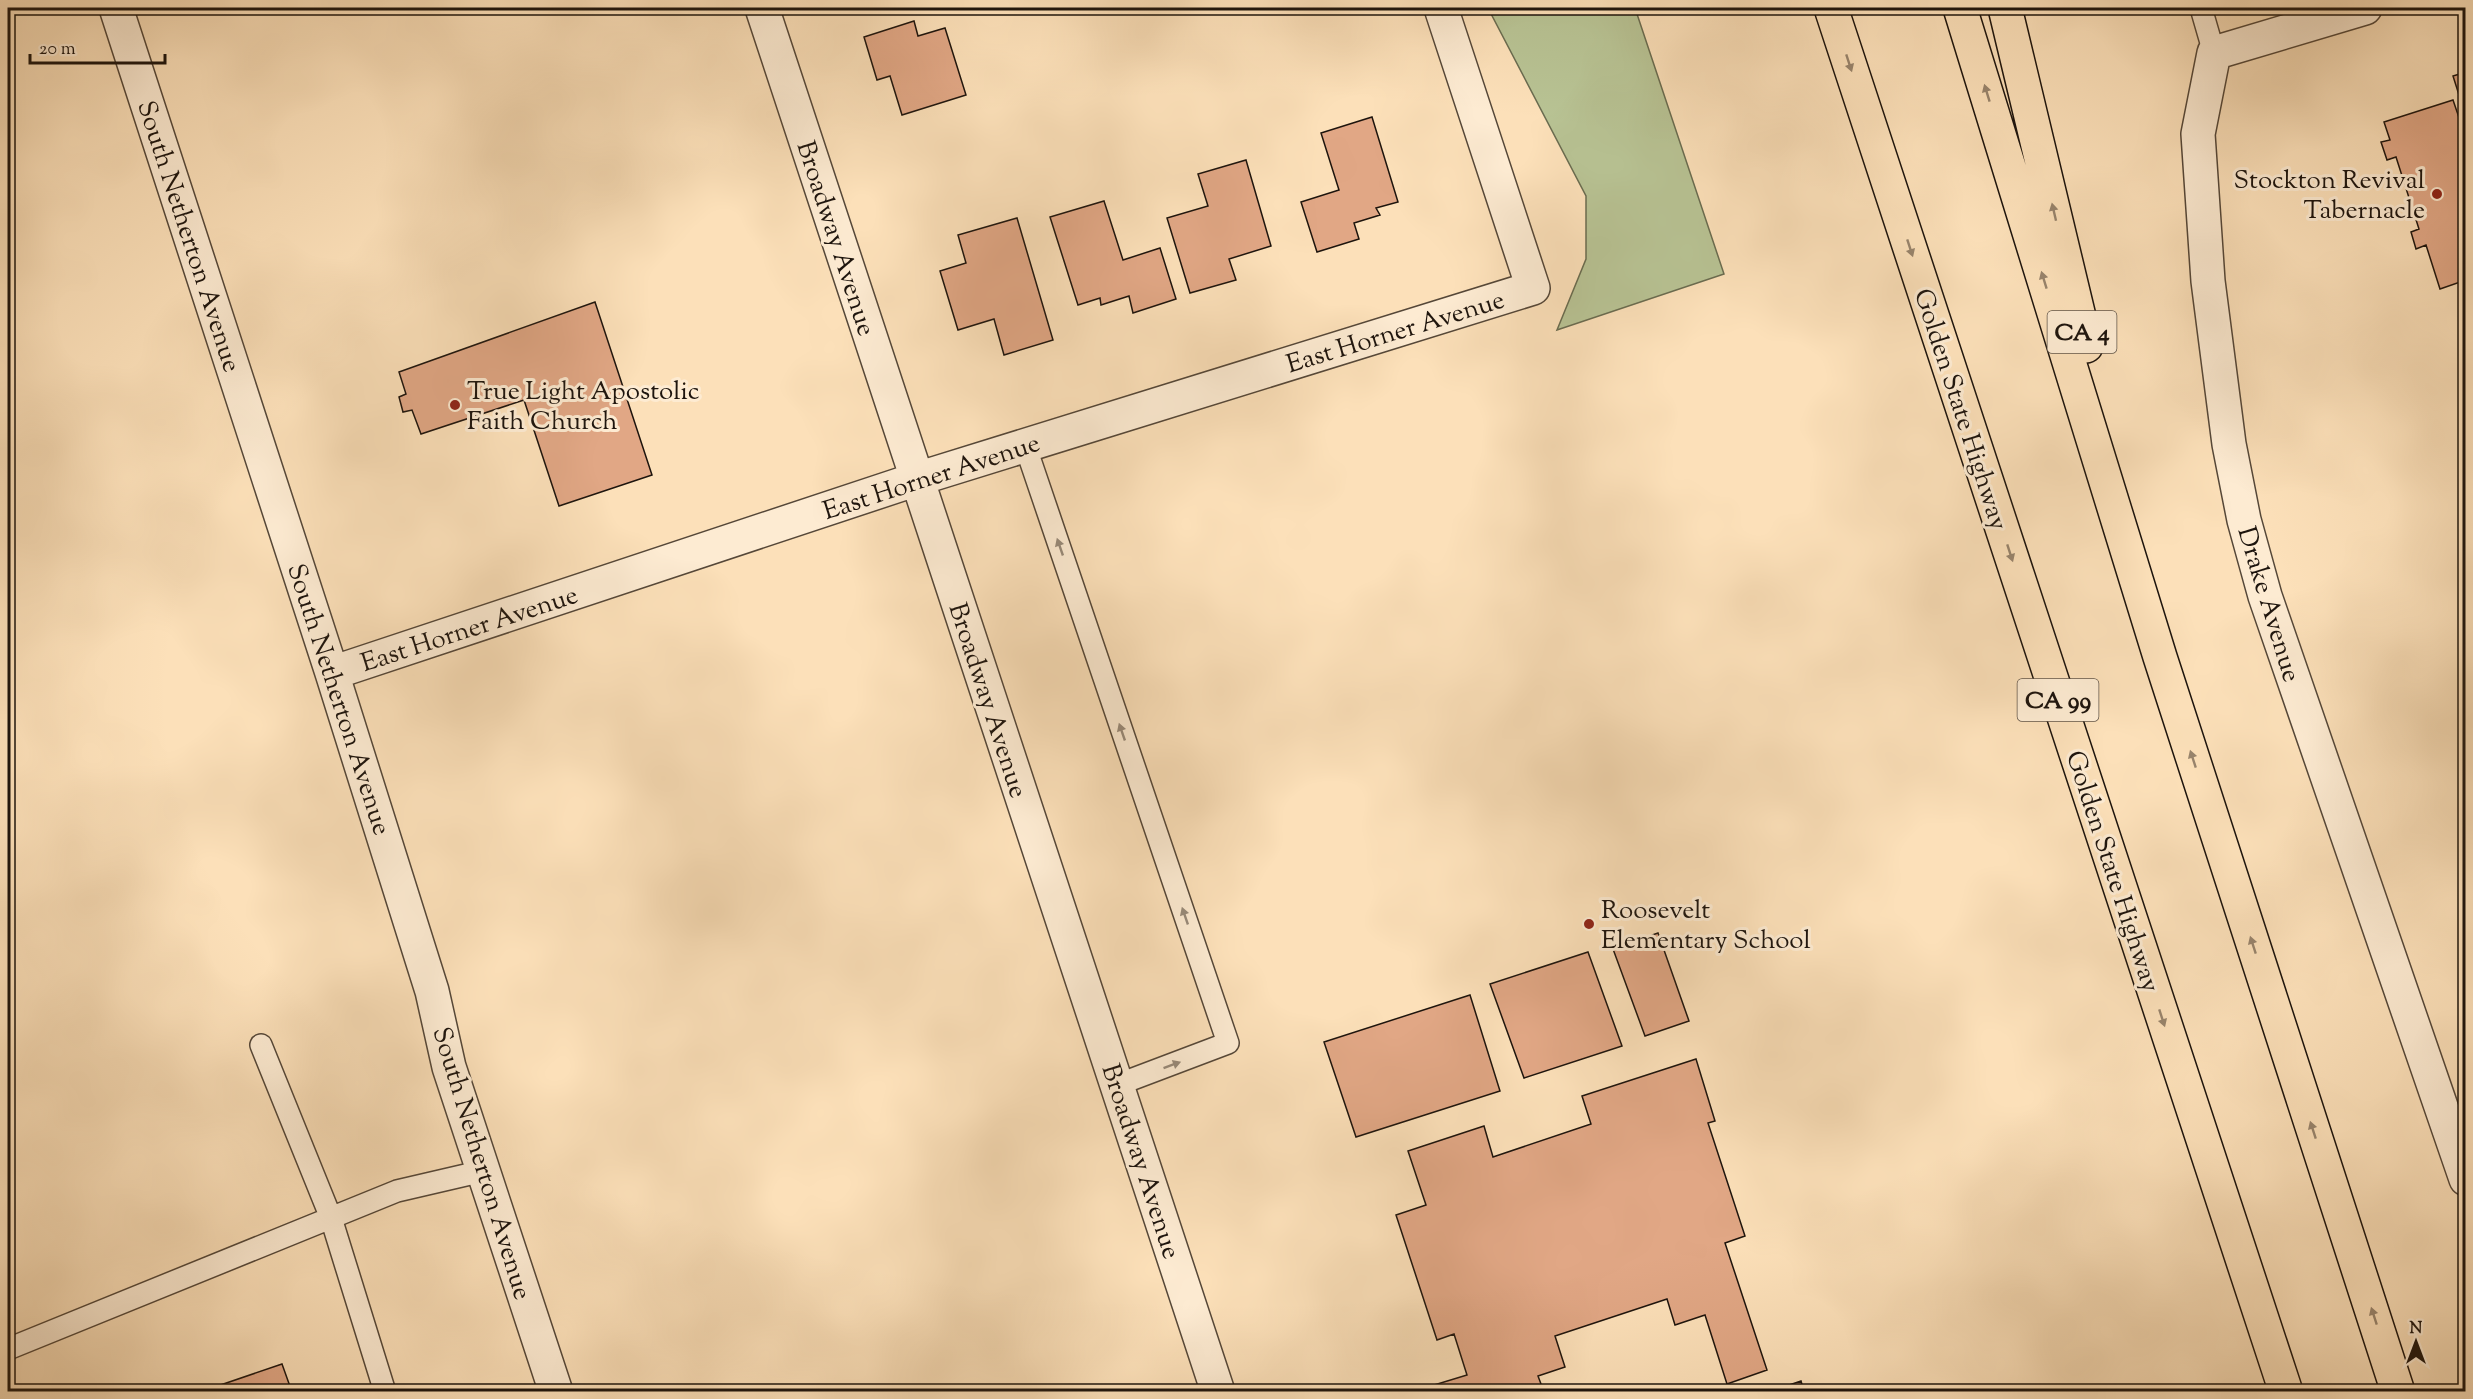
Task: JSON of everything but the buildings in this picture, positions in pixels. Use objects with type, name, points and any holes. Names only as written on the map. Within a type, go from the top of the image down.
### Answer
[{"type":"highway","name":"Golden State Highway","points":[[1831,8],[2286,1392]]},
{"type":"highway","points":[[1960,8],[2160,657],[2398,1392]]},
{"type":"highway","name":"CA 4","points":[[2005,8],[2160,657]]},
{"type":"street","name":"South Netherton Avenue","points":[[116,8],[332,673],[432,992],[448,1066],[556,1392]]},
{"type":"street","name":"Broadway Avenue","points":[[762,8],[1218,1392]]},
{"type":"street","name":"East Horner Avenue","points":[[332,673],[916,479],[1533,288],[1441,8]]},
{"type":"street","points":[[2214,53],[2366,8]]},
{"type":"street","name":"Drake Avenue","points":[[2214,53],[2198,134],[2208,281],[2229,444],[2244,520],[2265,596],[2466,1179]]},
{"type":"lane","name":"Drake Avenue","points":[[2201,8],[2214,53]]},
{"type":"lane","points":[[1025,445],[1228,1043],[1117,1085]]},
{"type":"lane","points":[[261,1046],[331,1218],[385,1392]]},
{"type":"lane","points":[[8,1348],[397,1191],[483,1171]]},
{"type":"green space","points":[[1488,8],[1635,8],[1724,274],[1557,330],[1586,259],[1586,196]]},
{"type":"place","name":"Stockton Revival Tabernacle","points":[[2437,194]]},
{"type":"place","name":"True Light Apostolic Faith Church","points":[[455,405]]},
{"type":"place","name":"Roosevelt Elementary School","points":[[1589,924]]}]
